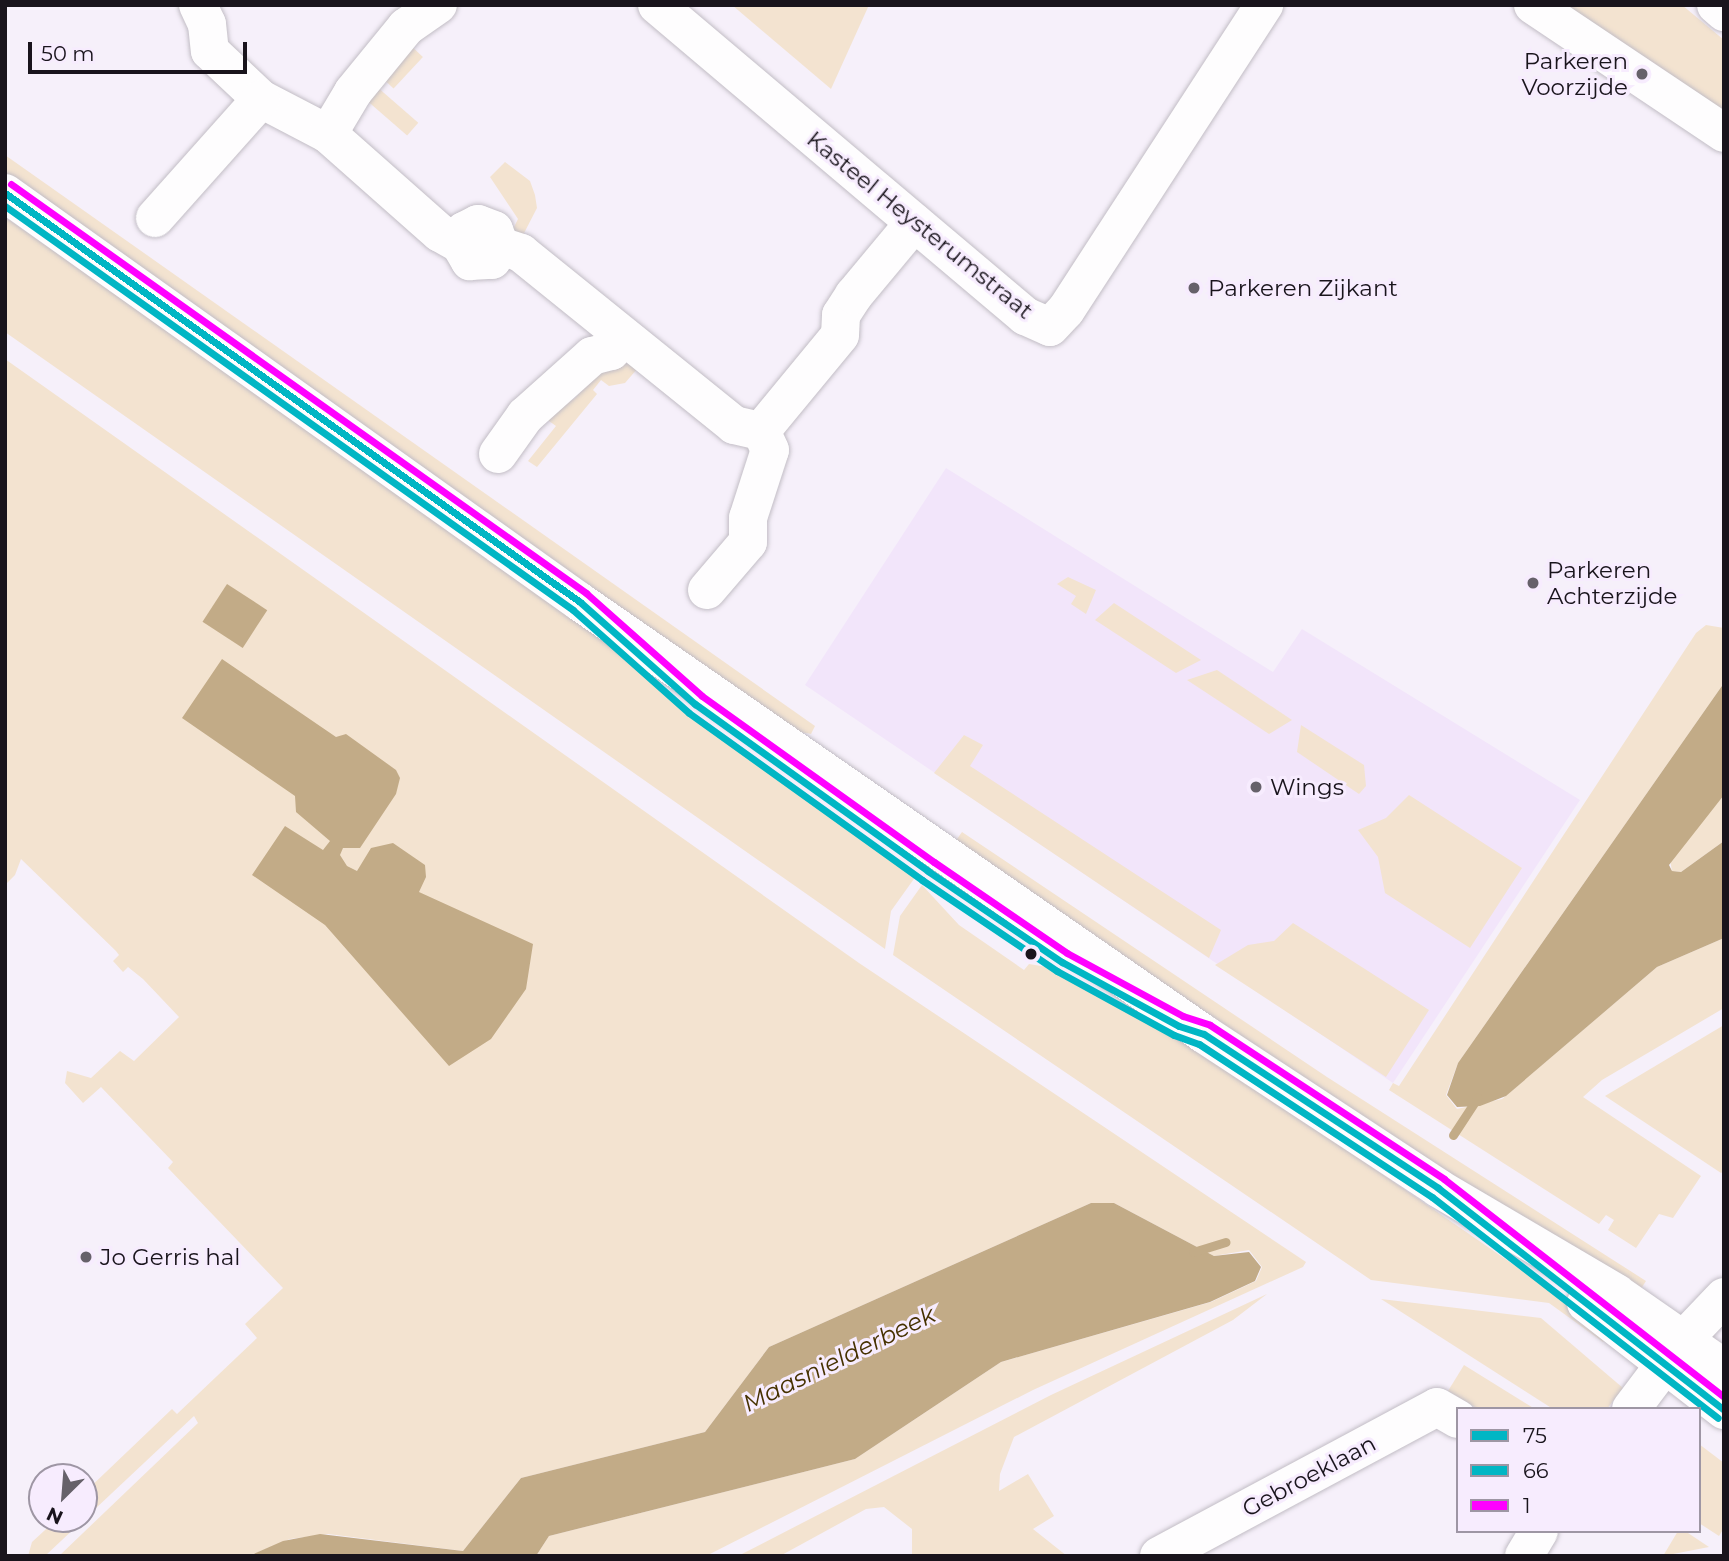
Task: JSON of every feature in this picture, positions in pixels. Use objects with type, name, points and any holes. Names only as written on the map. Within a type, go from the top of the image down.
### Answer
[{"type":"street","points":[[198,5],[207,24],[210,51],[261,99],[328,134],[440,233],[460,244],[464,256],[477,264],[492,260],[499,246],[521,253],[734,425],[761,431]]},
{"type":"street","points":[[328,134],[353,92],[406,27],[438,5]]},
{"type":"street","name":"Kasteel Heysterumstraat","points":[[657,5],[1025,316],[1050,327],[1066,310],[1264,5]]},
{"type":"street","points":[[1533,5],[1724,133]]},
{"type":"street","points":[[1716,5],[1724,12]]},
{"type":"street","points":[[155,218],[261,99]]},
{"type":"street","points":[[5,193],[580,602],[1204,1034],[1438,1188],[1694,1330],[1724,1368]]},
{"type":"street","points":[[761,431],[840,335],[841,315],[853,295],[914,223]]},
{"type":"street","points":[[498,454],[525,416],[592,356],[611,351],[624,335]]},
{"type":"street","points":[[707,590],[748,542],[748,519],[770,450],[761,431]]},
{"type":"street","points":[[1633,1407],[1694,1330]]},
{"type":"street","points":[[1694,1330],[1724,1410]]},
{"type":"street","name":"Gebroeklaan","points":[[1159,1556],[1437,1407],[1456,1418]]},
{"type":"street","points":[[1524,1556],[1538,1533]]},
{"type":"shaded area","points":[[732,5],[869,5],[831,89]]},
{"type":"shaded area","points":[[1554,5],[1682,5],[1724,40],[1724,117]]},
{"type":"shaded area","points":[[409,44],[423,57],[394,88],[380,75]]},
{"type":"shaded area","points":[[376,86],[418,123],[407,136],[365,99]]},
{"type":"shaded area","points":[[5,155],[815,726],[811,734],[784,729],[5,177]]},
{"type":"shaded area","points":[[505,162],[530,181],[535,195],[537,208],[521,239],[512,231],[518,219],[490,177]]},
{"type":"shaded area","points":[[5,217],[583,623],[685,708],[913,872],[916,876],[891,911],[885,949],[5,332]]},
{"type":"shaded area","points":[[636,356],[638,368],[625,383],[609,386],[601,380],[593,390],[597,394],[537,467],[528,461],[556,426],[542,416],[574,399],[597,375]]},
{"type":"shaded area","points":[[5,359],[859,963],[1306,1262],[1303,1267],[1033,1390],[706,1556],[536,1556],[549,1536],[855,1459],[1001,1362],[1211,1302],[1256,1281],[1262,1267],[1249,1250],[1214,1256],[1114,1203],[1091,1203],[769,1347],[705,1432],[521,1478],[463,1551],[328,1534],[290,1539],[249,1556],[59,1556],[83,1533],[98,1533],[98,1519],[198,1423],[194,1416],[98,1506],[98,1480],[172,1409],[177,1414],[257,1338],[245,1324],[283,1288],[168,1168],[173,1162],[101,1087],[83,1103],[65,1083],[67,1071],[91,1078],[120,1051],[134,1061],[179,1017],[143,979],[128,967],[123,972],[113,961],[119,955],[116,951],[21,859],[15,875],[5,885]]},
{"type":"shaded area","name":"Wings","points":[[946,468],[1273,672],[1302,629],[1580,800],[1393,1083],[805,685]]},
{"type":"shaded area","points":[[1068,577],[1096,590],[1086,614],[1071,604],[1076,596],[1057,584]]},
{"type":"shaded area","points":[[1114,603],[1201,660],[1176,673],[1095,620]]},
{"type":"shaded area","points":[[1706,625],[1724,628],[1724,683],[1458,1063],[1446,1095],[1457,1109],[1502,1099],[1657,967],[1724,938],[1724,1008],[1602,1080],[1583,1097],[1701,1176],[1673,1218],[1659,1214],[1636,1248],[1608,1230],[1614,1220],[1606,1215],[1599,1224],[1389,1090],[1393,1083],[1399,1086],[1696,633]]},
{"type":"shaded area","points":[[1217,670],[1292,720],[1269,734],[1187,680]]},
{"type":"shaded area","points":[[1301,725],[1364,765],[1366,786],[1359,794],[1297,752]]},
{"type":"shaded area","points":[[964,735],[983,745],[970,766],[1221,930],[1209,958],[934,773]]},
{"type":"shaded area","points":[[1409,795],[1522,868],[1470,948],[1385,893],[1378,857],[1358,830],[1386,818]]},
{"type":"shaded area","points":[[1724,795],[1724,841],[1681,872],[1672,871],[1670,860]]},
{"type":"shaded area","points":[[962,832],[1327,1077],[1646,1281],[1637,1295],[1403,1148],[952,846]]},
{"type":"shaded area","points":[[922,885],[959,925],[1024,970],[1029,964],[1059,969],[1187,1040],[1613,1333],[1603,1342],[1549,1303],[1371,1280],[893,955],[900,916]]},
{"type":"shaded area","points":[[1293,923],[1429,1010],[1386,1077],[1215,965],[1248,945],[1274,941]]},
{"type":"shaded area","points":[[1724,1025],[1724,1171],[1721,1173],[1605,1096]]},
{"type":"shaded area","points":[[1267,1294],[1233,1320],[1014,1437],[1000,1474],[999,1491],[1028,1474],[1054,1516],[1033,1529],[1067,1556],[912,1556],[912,1529],[884,1507],[866,1509],[780,1556],[738,1556],[1051,1395]]},
{"type":"shaded area","points":[[1381,1299],[1541,1318],[1623,1388],[1609,1407],[1550,1407]]},
{"type":"shaded area","points":[[1464,1365],[1532,1407],[1475,1407],[1448,1391]]},
{"type":"shaded area","points":[[1701,1446],[1724,1463],[1724,1528],[1719,1536],[1701,1524]]},
{"type":"shaded area","points":[[42,1533],[69,1533],[45,1556],[28,1556],[32,1542]]},
{"type":"shaded area","points":[[1677,1533],[1688,1533],[1709,1547],[1663,1556]]},
{"type":"water","points":[[227,584],[267,610],[243,648],[202,622]]},
{"type":"water","points":[[222,659],[336,737],[346,734],[396,770],[400,778],[396,794],[360,848],[343,848],[340,855],[347,866],[357,871],[371,848],[393,843],[425,865],[426,877],[419,892],[533,944],[526,989],[491,1039],[449,1066],[325,925],[252,875],[285,826],[323,850],[330,841],[296,812],[295,796],[182,718]]},
{"type":"water","points":[[1724,683],[1724,795],[1669,865],[1672,871],[1681,872],[1724,841],[1724,938],[1657,967],[1506,1096],[1480,1106],[1457,1107],[1447,1095],[1458,1063]]},
{"type":"water","points":[[1091,1203],[1114,1203],[1214,1256],[1249,1252],[1261,1267],[1255,1281],[1210,1302],[1001,1362],[855,1459],[549,1536],[536,1556],[249,1556],[283,1541],[320,1534],[463,1551],[521,1478],[705,1432],[769,1347]]},
{"type":"waterway","name":"Maasnielderbeek","points":[[1453,1135],[1478,1097]]},
{"type":"waterway","name":"Maasnielderbeek","points":[[1193,1252],[1225,1242]]},
{"type":"transit line","name":"1","points":[[11,184],[586,593],[702,696],[934,862],[1067,953],[1183,1016],[1210,1025],[1444,1179],[1724,1397]]},
{"type":"transit line","name":"75","points":[[5,193],[580,602],[695,704],[928,871],[1062,962],[1179,1026],[1204,1034],[1438,1188],[1724,1410]]},
{"type":"transit line","name":"66","points":[[5,206],[573,610],[689,713],[922,880],[1057,971],[1174,1035],[1199,1044],[1432,1197],[1718,1418]]},
{"type":"place","name":"Parkeren Voorzijde","points":[[1642,74]]},
{"type":"place","name":"Parkeren Zijkant","points":[[1194,288]]},
{"type":"place","name":"Parkeren Achterzijde","points":[[1533,583]]},
{"type":"place","name":"Wings","points":[[1256,787]]},
{"type":"place","name":"Jo Gerris hal","points":[[86,1257]]}]
